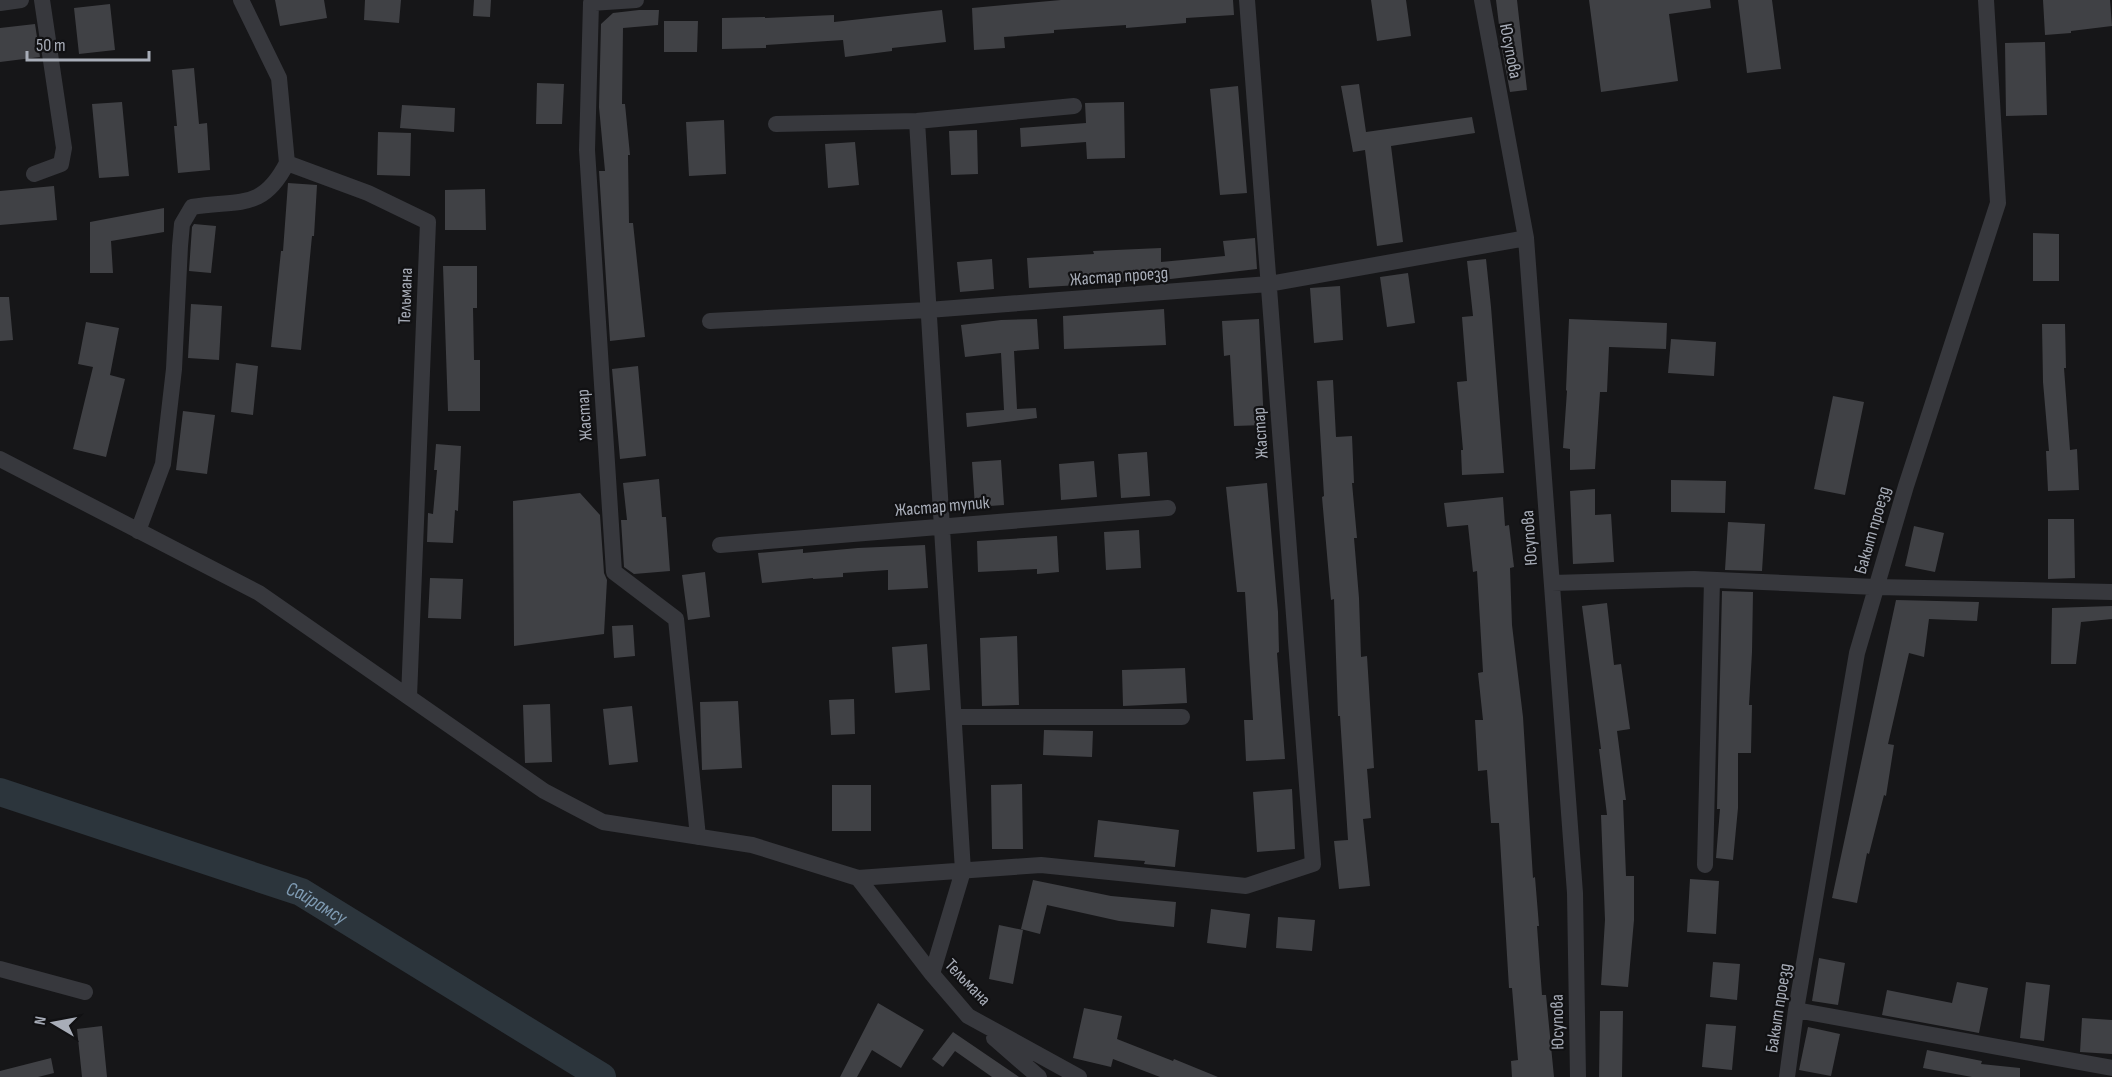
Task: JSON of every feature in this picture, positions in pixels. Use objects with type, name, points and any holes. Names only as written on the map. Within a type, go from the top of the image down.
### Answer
[{"type":"street","points":[[0,3],[21,0]]},
{"type":"street","points":[[34,174],[61,164],[64,148],[42,0]]},
{"type":"street","points":[[138,531],[163,464],[174,369],[177,271],[182,224],[192,207],[212,203],[247,202],[264,194],[277,182],[287,163],[279,78],[241,0]]},
{"type":"street","name":"Жастар","points":[[636,0],[591,3],[587,150],[614,572],[676,619],[698,837]]},
{"type":"street","name":"Жастар","points":[[963,871],[1041,865],[1246,886],[1313,864],[1247,0]]},
{"type":"street","name":"Юсупова","points":[[1482,0],[1526,238],[1575,893],[1578,1077]]},
{"type":"street","name":"Бакыт проезд","points":[[1787,1077],[1796,1010],[1857,653],[1905,486],[1998,203],[1986,0]]},
{"type":"street","points":[[776,123],[917,121],[1074,106]]},
{"type":"street","points":[[917,121],[963,871],[932,974]]},
{"type":"street","name":"Тельмана","points":[[287,163],[368,193],[428,222],[409,698]]},
{"type":"street","name":"Жастар проезд","points":[[710,321],[928,310],[1269,284],[1526,238]]},
{"type":"street","points":[[0,459],[258,593],[544,791],[603,822],[752,845],[858,878],[963,871]]},
{"type":"street","name":"Жастар тупик","points":[[720,545],[1168,508]]},
{"type":"street","points":[[1705,865],[1712,580]]},
{"type":"street","points":[[1552,583],[1712,580],[1876,587],[2112,592]]},
{"type":"street","points":[[954,717],[1182,717]]},
{"type":"street","name":"Тельмана","points":[[858,878],[932,974],[968,1016],[1080,1077]]},
{"type":"street","points":[[0,969],[85,992]]},
{"type":"street","points":[[1796,1010],[2112,1068]]},
{"type":"street","points":[[968,1016],[1039,1077]]},
{"type":"building","points":[[275,0],[324,0],[327,18],[280,26]]},
{"type":"building","points":[[365,0],[401,0],[399,23],[364,20]]},
{"type":"building","points":[[474,0],[491,0],[490,17],[473,16]]},
{"type":"building","points":[[1061,0],[1233,0],[1234,15],[1186,18],[1186,23],[1126,28],[1126,25],[1054,30],[1054,33],[1004,37],[1005,48],[974,50],[972,8]]},
{"type":"building","points":[[1371,0],[1406,0],[1411,36],[1377,41]]},
{"type":"building","points":[[1496,0],[1517,0],[1527,90],[1510,92]]},
{"type":"building","points":[[1589,0],[1710,0],[1711,8],[1669,14],[1678,81],[1601,92]]},
{"type":"building","points":[[1738,0],[1772,0],[1781,69],[1747,73]]},
{"type":"building","points":[[2043,0],[2110,0],[2112,26],[2045,35]]},
{"type":"building","points":[[110,4],[115,50],[79,54],[74,8]]},
{"type":"building","points":[[659,10],[658,25],[623,28],[622,104],[625,104],[630,155],[628,155],[629,223],[633,223],[645,337],[610,341],[599,171],[605,171],[599,107],[601,24],[613,13]]},
{"type":"building","points":[[942,10],[946,42],[892,48],[892,51],[845,57],[843,40],[766,45],[766,48],[722,49],[722,18],[834,15],[834,22]]},
{"type":"building","points":[[664,21],[698,21],[697,52],[664,52]]},
{"type":"building","points":[[35,24],[40,57],[0,62],[0,28]]},
{"type":"building","points":[[2045,42],[2047,115],[2006,116],[2005,43]]},
{"type":"building","points":[[194,68],[199,124],[207,123],[210,170],[178,173],[172,70]]},
{"type":"building","points":[[537,83],[564,84],[562,124],[536,124]]},
{"type":"building","points":[[1359,84],[1366,132],[1472,117],[1475,133],[1391,146],[1403,242],[1377,246],[1365,150],[1353,152],[1341,86]]},
{"type":"building","points":[[1238,86],[1247,193],[1220,195],[1210,89]]},
{"type":"building","points":[[122,102],[129,176],[99,178],[92,104]]},
{"type":"building","points":[[1124,102],[1125,158],[1087,159],[1086,142],[1021,147],[1020,128],[1086,123],[1085,103]]},
{"type":"building","points":[[402,105],[455,108],[454,132],[400,128]]},
{"type":"building","points":[[724,120],[726,174],[689,176],[686,122]]},
{"type":"building","points":[[977,130],[978,174],[951,175],[949,131]]},
{"type":"building","points":[[378,132],[411,133],[410,176],[377,175]]},
{"type":"building","points":[[855,142],[859,185],[828,188],[825,144]]},
{"type":"building","points":[[288,183],[317,185],[314,236],[312,236],[301,350],[271,347],[281,251],[283,251]]},
{"type":"building","points":[[54,186],[57,220],[0,225],[0,191]]},
{"type":"building","points":[[485,189],[486,230],[445,230],[445,190]]},
{"type":"building","points":[[164,208],[164,232],[111,241],[113,273],[90,273],[90,222]]},
{"type":"building","points":[[194,224],[216,226],[211,273],[189,271]]},
{"type":"building","points":[[2033,233],[2059,234],[2059,281],[2033,281]]},
{"type":"building","points":[[1255,238],[1257,269],[1162,280],[1029,288],[1027,258],[1094,254],[1093,251],[1161,248],[1161,262],[1225,256],[1223,241]]},
{"type":"building","points":[[992,259],[994,289],[960,292],[957,262]]},
{"type":"building","points":[[1486,259],[1504,473],[1462,475],[1461,450],[1463,450],[1457,382],[1467,381],[1462,317],[1473,316],[1467,261]]},
{"type":"building","points":[[443,266],[477,266],[477,308],[473,308],[474,360],[480,360],[480,411],[448,411]]},
{"type":"building","points":[[1408,273],[1415,323],[1387,327],[1380,277]]},
{"type":"building","points":[[1340,286],[1343,340],[1314,343],[1310,288]]},
{"type":"building","points":[[0,297],[9,297],[13,340],[0,341]]},
{"type":"building","points":[[191,304],[222,306],[219,360],[188,358]]},
{"type":"building","points":[[1164,309],[1166,345],[1064,349],[1063,316]]},
{"type":"building","points":[[1037,319],[1039,349],[1014,351],[1017,409],[1036,408],[1037,418],[967,427],[966,413],[1004,410],[1001,353],[965,357],[961,325],[1001,320]]},
{"type":"building","points":[[1259,319],[1264,425],[1234,426],[1230,355],[1224,356],[1222,321]]},
{"type":"building","points":[[1569,319],[1667,323],[1666,349],[1609,347],[1607,392],[1600,392],[1595,469],[1570,470],[1570,449],[1563,448]]},
{"type":"building","points":[[86,322],[119,328],[110,375],[125,379],[106,457],[73,449],[93,367],[78,364]]},
{"type":"building","points":[[2042,324],[2065,324],[2066,368],[2064,368],[2070,450],[2077,449],[2079,490],[2048,491],[2046,451],[2049,451],[2043,382]]},
{"type":"building","points":[[1671,339],[1716,342],[1714,376],[1668,373]]},
{"type":"building","points":[[236,363],[258,366],[253,415],[231,412]]},
{"type":"building","points":[[638,366],[646,456],[620,459],[612,369]]},
{"type":"building","points":[[1333,380],[1336,437],[1352,436],[1354,483],[1352,483],[1357,538],[1354,538],[1361,657],[1367,656],[1374,768],[1367,769],[1371,818],[1363,819],[1370,886],[1339,889],[1334,841],[1348,840],[1340,716],[1338,716],[1334,599],[1331,600],[1322,497],[1324,496],[1317,381]]},
{"type":"building","points":[[1833,396],[1864,402],[1845,495],[1814,489]]},
{"type":"building","points":[[183,411],[215,415],[207,474],[176,470]]},
{"type":"building","points":[[436,444],[461,446],[458,511],[455,510],[453,543],[427,542],[428,513],[433,514],[437,470],[434,470]]},
{"type":"building","points":[[1147,452],[1150,496],[1121,498],[1118,454]]},
{"type":"building","points":[[1001,460],[1004,505],[975,507],[972,462]]},
{"type":"building","points":[[1094,461],[1097,497],[1061,500],[1059,464]]},
{"type":"building","points":[[659,479],[662,517],[666,517],[670,571],[634,574],[624,567],[621,520],[627,520],[623,483]]},
{"type":"building","points":[[1671,480],[1726,481],[1725,513],[1671,512]]},
{"type":"building","points":[[1267,483],[1278,612],[1279,652],[1277,653],[1285,759],[1246,761],[1244,720],[1253,720],[1245,592],[1237,592],[1226,487]]},
{"type":"building","points":[[1595,489],[1595,515],[1611,514],[1614,562],[1573,564],[1570,491]]},
{"type":"building","points":[[580,493],[600,515],[604,573],[607,580],[604,634],[514,646],[513,501]]},
{"type":"building","points":[[1503,497],[1505,526],[1509,525],[1514,567],[1510,568],[1512,625],[1523,717],[1542,995],[1546,995],[1554,1077],[1512,1077],[1511,1061],[1518,1060],[1512,988],[1509,988],[1499,823],[1491,823],[1487,770],[1478,771],[1475,720],[1483,720],[1478,673],[1483,672],[1477,571],[1473,572],[1468,525],[1447,527],[1444,503]]},
{"type":"building","points":[[2048,519],[2074,519],[2075,578],[2048,579]]},
{"type":"building","points":[[1728,522],[1765,524],[1762,571],[1725,570]]},
{"type":"building","points":[[1914,526],[1944,533],[1935,572],[1905,566]]},
{"type":"building","points":[[1139,530],[1141,568],[1106,570],[1104,532]]},
{"type":"building","points":[[1057,536],[1059,572],[1037,574],[1037,569],[978,572],[977,541]]},
{"type":"building","points":[[925,545],[928,588],[888,590],[888,570],[843,573],[843,577],[762,583],[758,553],[803,549],[803,553]]},
{"type":"building","points":[[705,572],[710,617],[688,620],[682,575]]},
{"type":"building","points":[[430,578],[463,579],[461,619],[428,618]]},
{"type":"building","points":[[1722,591],[1753,592],[1749,705],[1752,705],[1751,753],[1738,753],[1738,808],[1733,860],[1716,858],[1720,809],[1717,809]]},
{"type":"building","points":[[1896,600],[1979,602],[1977,621],[1929,619],[1924,657],[1909,653],[1888,744],[1894,745],[1886,796],[1884,795],[1869,854],[1867,853],[1857,903],[1832,898]]},
{"type":"building","points":[[1607,603],[1614,665],[1621,664],[1630,729],[1617,731],[1626,800],[1623,800],[1626,876],[1634,876],[1634,920],[1628,987],[1601,985],[1605,920],[1601,815],[1607,815],[1599,749],[1601,749],[1582,606]]},
{"type":"building","points":[[2112,606],[2112,619],[2081,622],[2076,664],[2051,664],[2052,608]]},
{"type":"building","points":[[633,625],[635,656],[614,658],[612,626]]},
{"type":"building","points":[[1017,636],[1019,705],[982,706],[980,638]]},
{"type":"building","points":[[927,644],[930,690],[895,693],[892,647]]},
{"type":"building","points":[[1185,668],[1187,703],[1123,706],[1122,670]]},
{"type":"building","points":[[854,699],[855,734],[831,735],[829,700]]},
{"type":"building","points":[[738,701],[742,768],[702,770],[700,702]]},
{"type":"building","points":[[550,704],[552,762],[525,763],[523,705]]},
{"type":"building","points":[[632,706],[638,762],[609,765],[603,709]]},
{"type":"building","points":[[1044,730],[1093,731],[1092,757],[1043,755]]},
{"type":"building","points":[[1022,784],[1023,849],[992,849],[991,785]]},
{"type":"building","points":[[832,785],[871,785],[871,831],[832,831]]},
{"type":"building","points":[[1292,789],[1295,849],[1257,852],[1253,792]]},
{"type":"building","points":[[1098,820],[1179,830],[1175,867],[1144,864],[1145,861],[1094,857]]},
{"type":"building","points":[[1690,879],[1719,881],[1716,934],[1687,932]]},
{"type":"building","points":[[1033,880],[1111,896],[1176,902],[1174,927],[1119,921],[1047,905],[1040,934],[1021,929]]},
{"type":"building","points":[[1211,909],[1250,914],[1246,948],[1207,943]]},
{"type":"building","points":[[1278,917],[1315,920],[1312,951],[1276,948]]},
{"type":"building","points":[[999,925],[1023,930],[1013,984],[989,979]]},
{"type":"building","points":[[1819,958],[1845,963],[1838,1005],[1812,1001]]},
{"type":"building","points":[[1713,962],[1740,964],[1737,1000],[1710,997]]},
{"type":"building","points":[[1957,982],[1988,988],[1979,1033],[1882,1015],[1887,990],[1952,1003]]},
{"type":"building","points":[[2026,982],[2050,985],[2044,1041],[2020,1038]]},
{"type":"building","points":[[878,1003],[924,1030],[901,1068],[872,1050],[857,1077],[840,1077]]},
{"type":"building","points":[[1084,1008],[1122,1016],[1117,1039],[1218,1077],[1160,1077],[1113,1059],[1111,1067],[1073,1058]]},
{"type":"building","points":[[1600,1011],[1623,1011],[1622,1077],[1599,1077]]},
{"type":"building","points":[[2082,1018],[2112,1020],[2112,1054],[2080,1052]]},
{"type":"building","points":[[1706,1024],[1736,1026],[1732,1070],[1702,1067]]},
{"type":"building","points":[[102,1026],[107,1077],[82,1077],[77,1029]]},
{"type":"building","points":[[1808,1027],[1840,1034],[1831,1076],[1799,1070]]},
{"type":"building","points":[[953,1032],[1019,1077],[992,1077],[955,1051],[943,1067],[932,1059]]},
{"type":"building","points":[[1927,1050],[1982,1061],[1981,1064],[2020,1068],[2020,1077],[1972,1077],[1923,1068]]},
{"type":"building","points":[[51,1058],[54,1073],[38,1077],[0,1077],[0,1071]]},
{"type":"waterway","name":"Сайрамсу","points":[[0,792],[301,892],[602,1077]]}]
